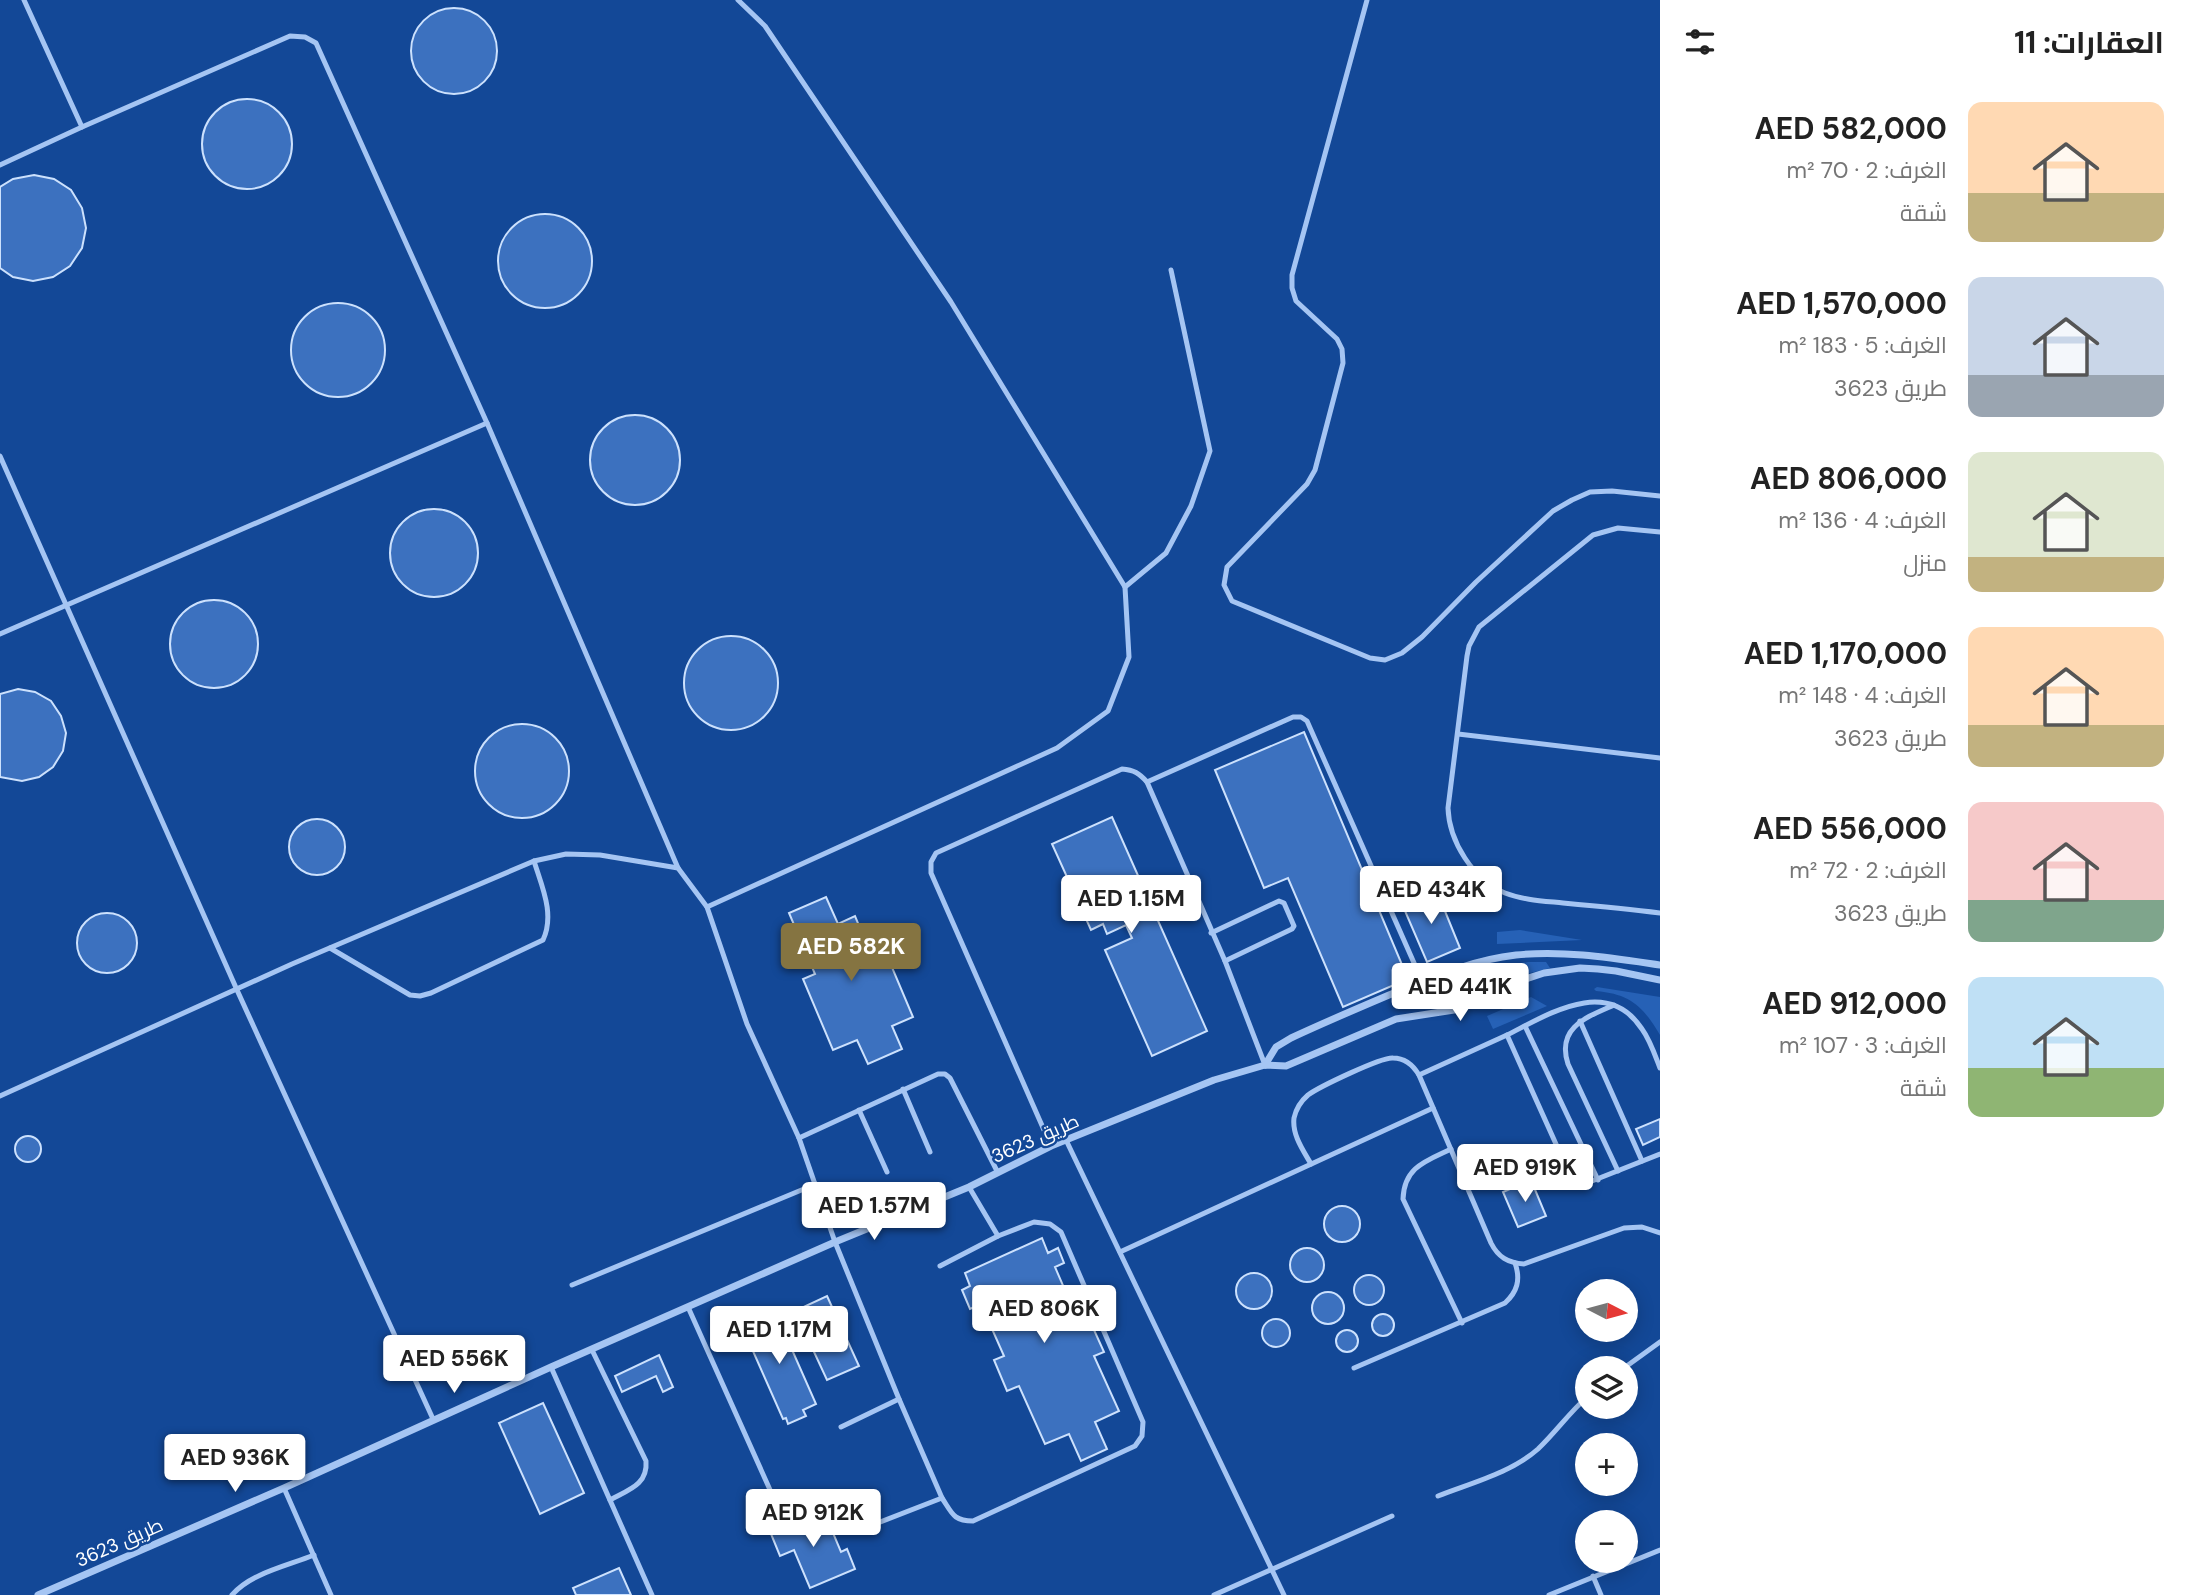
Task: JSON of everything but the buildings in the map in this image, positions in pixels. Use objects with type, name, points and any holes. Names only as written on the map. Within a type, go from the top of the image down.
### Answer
[{"type":"street","points":[[1265,1065],[1276,1047],[1291,1038],[1422,981],[1479,962],[1537,954],[1578,954],[1660,965]]},
{"type":"street","name":"طريق 3623","points":[[38,1595],[58,1591],[433,1419],[969,1186],[1051,1146],[1213,1080],[1265,1065],[1286,1066],[1396,1019],[1454,1010],[1510,984],[1544,973],[1580,968],[1598,969],[1660,981]]},
{"type":"lane","points":[[24,0],[82,127]]},
{"type":"lane","points":[[707,907],[1057,748],[1108,711],[1129,657],[1125,587],[951,302],[765,26],[738,0]]},
{"type":"lane","points":[[1367,0],[1292,275],[1296,302],[1337,339],[1342,349],[1343,363],[1315,470],[1307,484],[1227,567],[1224,585],[1232,601],[1370,659],[1385,660],[1402,653],[1422,637],[1476,582],[1553,511],[1590,492],[1612,491],[1660,496]]},
{"type":"lane","points":[[0,166],[290,36],[305,37],[316,43],[487,423],[678,867],[707,907],[747,1024],[799,1139],[835,1242],[942,1498],[955,1517],[962,1521],[973,1521],[1135,1446],[1142,1436],[1143,1422],[1061,1232],[1049,1224],[1034,1222],[998,1236],[940,1266]]},
{"type":"lane","points":[[1125,587],[1166,553],[1191,506],[1210,452],[1171,270]]},
{"type":"lane","points":[[0,634],[487,423]]},
{"type":"lane","points":[[0,456],[433,1419]]},
{"type":"lane","points":[[1660,532],[1618,528],[1593,535],[1479,627],[1469,646],[1448,808],[1451,830],[1460,851],[1487,881],[1500,891],[1517,897],[1660,913]]},
{"type":"lane","points":[[1147,782],[1293,717],[1301,717],[1307,722],[1422,981]]},
{"type":"lane","points":[[1458,734],[1660,758]]},
{"type":"lane","points":[[1051,1146],[931,873],[931,862],[936,853],[1122,769],[1139,773],[1147,782],[1225,961],[1265,1065]]},
{"type":"lane","points":[[0,1096],[292,964],[534,861],[566,853],[600,855],[678,867]]},
{"type":"lane","points":[[330,948],[410,995],[431,993],[544,940],[550,927],[548,911],[534,861]]},
{"type":"lane","points":[[1211,933],[1279,901],[1284,903],[1294,926],[1292,929],[1225,961]]},
{"type":"lane","points":[[1419,1075],[1574,1003],[1594,1001],[1614,1005],[1630,1015],[1643,1030],[1660,1068]]},
{"type":"lane","points":[[1614,1005],[1580,1021],[1569,1033],[1565,1048],[1566,1056],[1618,1171]]},
{"type":"lane","points":[[1580,1021],[1642,1161]]},
{"type":"lane","points":[[1525,1026],[1598,1180]]},
{"type":"lane","points":[[1507,1035],[1569,1174],[1580,1180],[1598,1180],[1660,1154]]},
{"type":"lane","points":[[1311,1164],[1294,1126],[1297,1110],[1307,1096],[1385,1058],[1405,1060],[1419,1075],[1495,1250],[1500,1256],[1515,1264],[1532,1262],[1633,1227],[1660,1233]]},
{"type":"lane","points":[[799,1139],[903,1089],[938,1074],[945,1074],[950,1078],[998,1171]]},
{"type":"lane","points":[[903,1089],[930,1152]]},
{"type":"lane","points":[[1120,1252],[1433,1108]]},
{"type":"lane","points":[[859,1110],[887,1172]]},
{"type":"lane","points":[[1066,1140],[1284,1595]]},
{"type":"lane","points":[[1451,1149],[1414,1169],[1405,1182],[1404,1199],[1462,1323]]},
{"type":"lane","points":[[572,1285],[816,1184]]},
{"type":"lane","points":[[969,1186],[998,1236]]},
{"type":"lane","points":[[1354,1368],[1497,1308],[1512,1297],[1518,1281],[1515,1264]]},
{"type":"lane","points":[[688,1307],[775,1500]]},
{"type":"lane","points":[[1638,1358],[1660,1342]]},
{"type":"lane","points":[[592,1350],[646,1461],[647,1471],[643,1481],[610,1500]]},
{"type":"lane","points":[[551,1367],[652,1595]]},
{"type":"lane","points":[[841,1427],[899,1399]]},
{"type":"lane","points":[[1438,1496],[1524,1459],[1539,1448],[1575,1410]]},
{"type":"lane","points":[[284,1488],[331,1595]]},
{"type":"lane","points":[[857,1531],[942,1498]]},
{"type":"lane","points":[[1214,1595],[1392,1517]]},
{"type":"lane","points":[[1549,1595],[1660,1550]]},
{"type":"lane","points":[[232,1595],[239,1587],[255,1578],[314,1555]]},
{"type":"lane","points":[[1593,1576],[1601,1595]]},
{"type":"shaded area","points":[[1520,930],[1582,940],[1497,944],[1497,932]]},
{"type":"shaded area","points":[[1528,962],[1546,962],[1550,968],[1510,978],[1491,986],[1484,982],[1482,974],[1487,969]]},
{"type":"shaded area","points":[[1597,987],[1660,997],[1660,1035],[1648,1016],[1634,1003],[1618,995],[1596,991],[1594,989]]},
{"type":"shaded area","points":[[1531,997],[1547,1006],[1493,1029],[1487,1016]]}]
